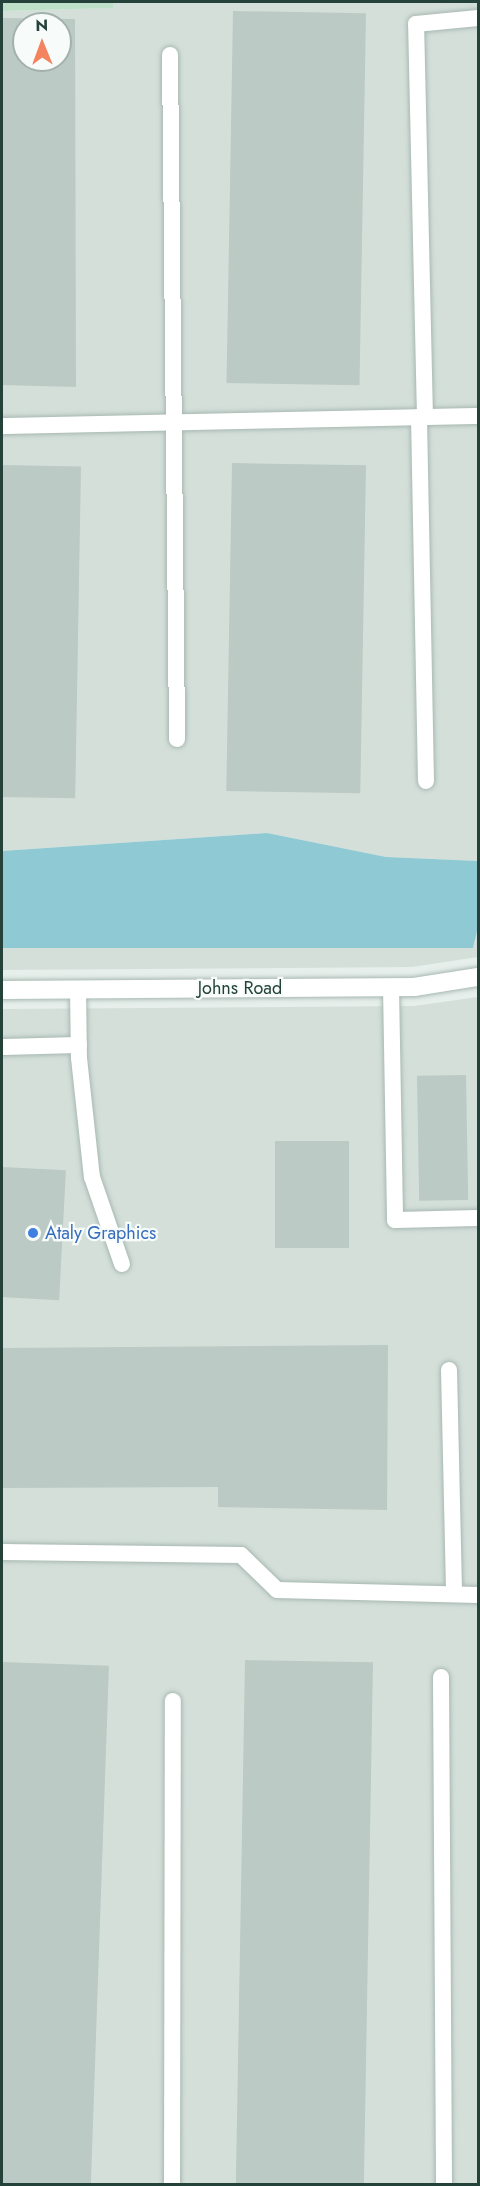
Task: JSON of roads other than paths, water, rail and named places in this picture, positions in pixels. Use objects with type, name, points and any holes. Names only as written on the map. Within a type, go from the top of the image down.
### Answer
[{"type":"street","name":"Johns Road","points":[[2,990],[391,987],[478,977]]},
{"type":"lane","points":[[426,781],[416,24],[478,18]]},
{"type":"lane","points":[[171,55],[177,739]]},
{"type":"lane","points":[[2,426],[478,416]]},
{"type":"lane","points":[[391,987],[395,1220],[478,1218]]},
{"type":"lane","points":[[78,989],[79,1045],[92,1177],[122,1264]]},
{"type":"lane","points":[[2,1047],[79,1045]]},
{"type":"lane","points":[[449,1370],[454,1594]]},
{"type":"lane","points":[[2,1552],[241,1555],[277,1590],[478,1595]]},
{"type":"lane","points":[[441,1677],[444,2184]]},
{"type":"lane","points":[[172,2184],[174,1701]]},
{"type":"water","points":[[267,833],[386,857],[478,861],[478,927],[473,948],[2,948],[2,851]]},
{"type":"place","name":"Ataly Graphics","points":[[33,1233]]}]
